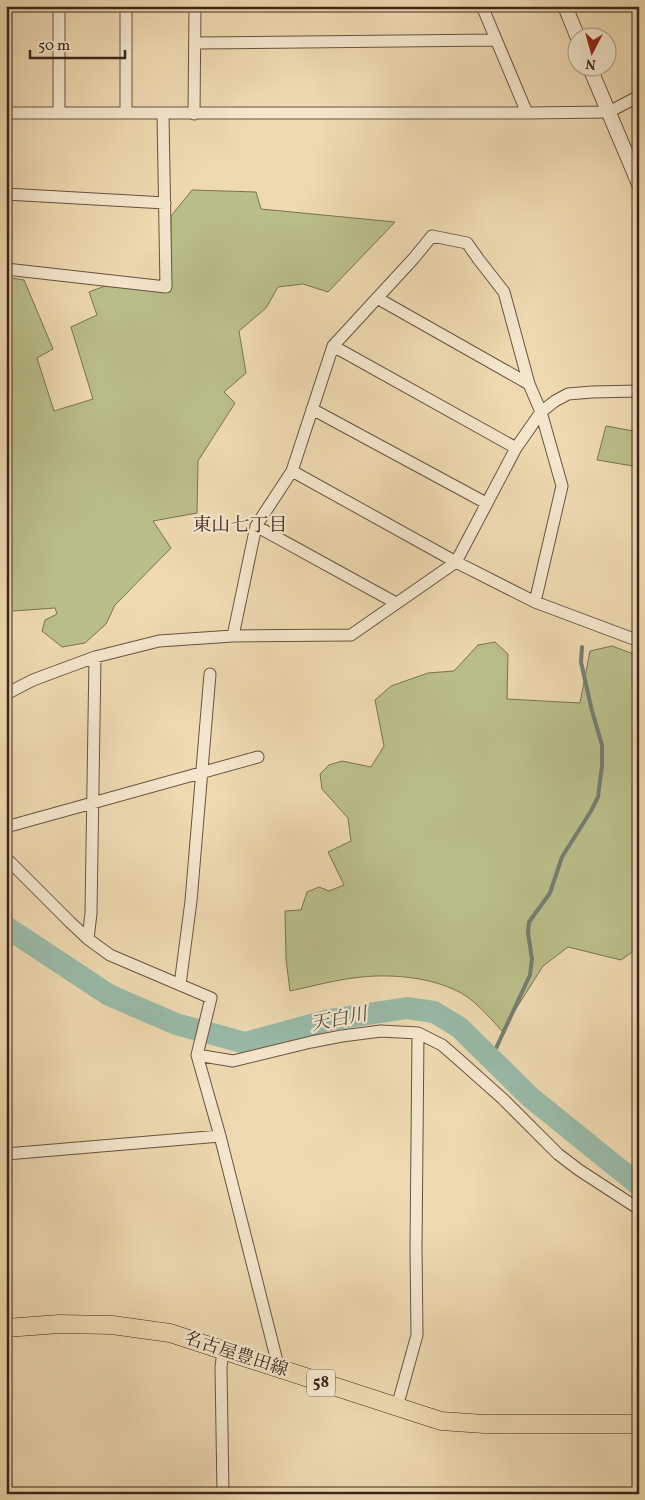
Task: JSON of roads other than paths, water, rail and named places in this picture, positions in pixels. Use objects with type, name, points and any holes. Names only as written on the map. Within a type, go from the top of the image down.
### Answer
[{"type":"main road","name":"名古屋豊田線","points":[[6,1328],[59,1324],[112,1325],[170,1333],[441,1421],[470,1423],[639,1424]]},
{"type":"street","points":[[59,6],[59,113]]},
{"type":"street","points":[[126,6],[126,113]]},
{"type":"street","points":[[194,114],[195,6]]},
{"type":"street","points":[[482,6],[527,113]]},
{"type":"street","points":[[564,6],[574,28]]},
{"type":"street","points":[[194,43],[496,40]]},
{"type":"street","points":[[594,78],[639,184]]},
{"type":"street","points":[[6,113],[609,112],[639,96]]},
{"type":"street","points":[[6,270],[166,287],[163,114]]},
{"type":"street","points":[[6,194],[165,203]]},
{"type":"street","points":[[233,636],[256,526],[292,471],[332,346],[378,298],[432,236],[467,243],[504,292],[529,384],[541,412],[562,486],[535,602]]},
{"type":"street","points":[[378,298],[529,384]]},
{"type":"street","points":[[332,346],[516,448]]},
{"type":"street","points":[[6,694],[33,680],[95,657],[159,641],[233,636],[351,635],[456,562],[516,448],[541,412],[568,394],[639,391]]},
{"type":"street","points":[[312,409],[486,503]]},
{"type":"street","points":[[292,471],[456,562],[535,602],[639,641]]},
{"type":"street","points":[[256,526],[396,603]]},
{"type":"street","points":[[88,939],[93,803],[95,657]]},
{"type":"street","points":[[180,985],[190,901],[210,674]]},
{"type":"street","points":[[6,827],[258,758]]},
{"type":"street","points":[[6,858],[88,939],[110,955],[211,998],[197,1055],[220,1136],[279,1369]]},
{"type":"street","points":[[197,1055],[234,1062],[310,1042],[356,1034],[381,1031],[418,1033],[442,1045],[503,1099],[558,1154],[639,1209]]},
{"type":"street","points":[[397,1407],[417,1335],[418,1033]]},
{"type":"street","points":[[6,1154],[220,1136]]},
{"type":"street","points":[[223,1351],[221,1367],[224,1494]]},
{"type":"waterway","points":[[491,1059],[530,975],[532,959],[528,933],[529,922],[550,893],[562,857],[598,797],[602,766],[602,745],[581,662],[582,647]]},
{"type":"waterway","name":"天白川","points":[[6,927],[109,995],[176,1024],[245,1043],[329,1020],[407,1008],[434,1012],[460,1028],[530,1097],[639,1185]]},
{"type":"district","name":"東山七丁目","points":[[240,526]]}]
